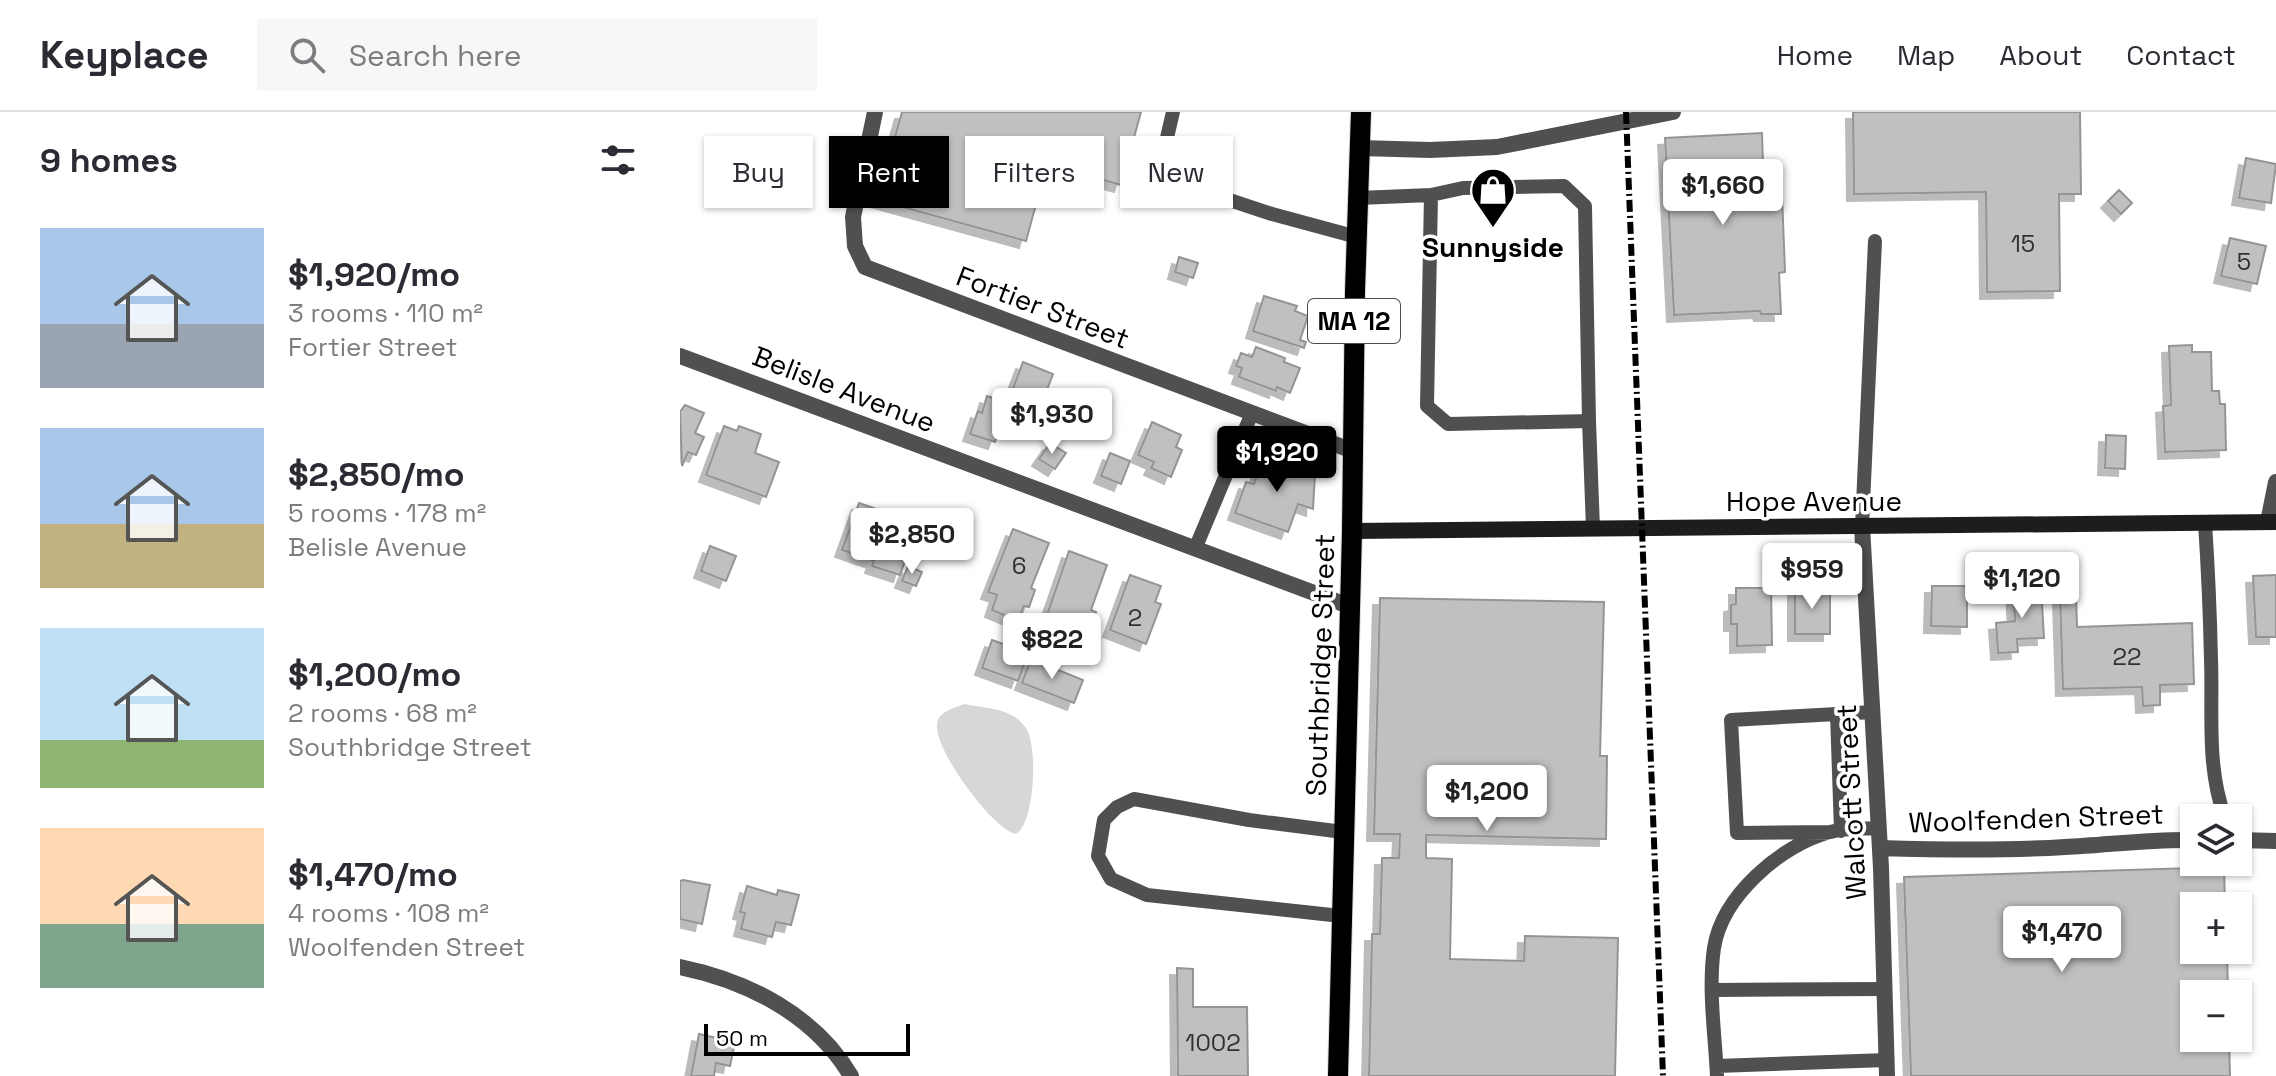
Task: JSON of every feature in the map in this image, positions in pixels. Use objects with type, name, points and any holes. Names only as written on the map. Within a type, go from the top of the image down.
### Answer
[{"type":"main road","name":"Southbridge Street","points":[[1338,1076],[1361,112]]},
{"type":"main road","name":"Hope Avenue","points":[[1352,531],[2272,522]]},
{"type":"street","name":"Fortier Street","points":[[875,112],[853,217],[855,246],[865,267],[1353,451]]},
{"type":"street","points":[[1360,148],[1430,150],[1497,147],[1673,112]]},
{"type":"street","name":"Belisle Avenue","points":[[680,356],[1349,606]]},
{"type":"street","points":[[2272,522],[2276,482]]},
{"type":"street","name":"Walcott Street","points":[[1862,526],[1880,848],[1887,1068]]},
{"type":"street","name":"Woolfenden Street","points":[[1880,848],[1967,851],[2180,840]]},
{"type":"street","points":[[2252,840],[2276,841]]},
{"type":"street","points":[[680,967],[701,971],[756,991],[808,1024],[851,1076]]},
{"type":"lane","points":[[1173,112],[1162,159],[1164,168],[1175,182],[1272,214],[1357,237]]},
{"type":"lane","points":[[1358,198],[1431,195],[1463,188],[1564,186],[1585,206],[1593,529]]},
{"type":"lane","points":[[1431,195],[1427,406],[1448,424],[1589,421]]},
{"type":"lane","points":[[1862,526],[1875,241]]},
{"type":"lane","points":[[1195,549],[1252,413]]},
{"type":"lane","points":[[2205,523],[2213,769],[2220,804]]},
{"type":"lane","points":[[1873,712],[1731,720],[1737,833],[1879,828]]},
{"type":"lane","points":[[1836,831],[1837,714]]},
{"type":"lane","points":[[1341,916],[1147,895],[1111,879],[1098,856],[1104,820],[1117,807],[1134,799],[1249,820],[1343,832]]},
{"type":"lane","points":[[1836,831],[1799,844],[1766,866],[1731,905],[1714,946],[1717,1071],[1887,1068]]},
{"type":"lane","points":[[1713,990],[1885,989]]},
{"type":"shaded area","points":[[964,704],[1014,716],[1030,737],[1033,767],[1031,800],[1022,827],[1016,834],[1006,829],[980,804],[955,769],[939,737],[937,726],[940,717]]},
{"type":"building","points":[[902,112],[1141,112],[1134,136],[1120,136],[1120,185],[1104,180],[1104,136],[965,136],[965,208],[1035,208],[1026,241],[906,208],[949,208],[949,136],[895,136]]},
{"type":"building","points":[[1853,112],[2080,112],[2081,194],[2059,194],[2060,291],[1987,292],[1986,192],[1854,194]]},
{"type":"building","points":[[1762,133],[1764,196],[1782,195],[1785,272],[1779,273],[1781,314],[1761,314],[1760,311],[1674,315],[1665,138]]},
{"type":"building","points":[[2246,158],[2276,164],[2271,203],[2239,198]]},
{"type":"building","points":[[2119,190],[2132,203],[2121,214],[2108,201]]},
{"type":"building","points":[[2230,238],[2266,246],[2257,284],[2221,276]]},
{"type":"building","points":[[1179,257],[1198,263],[1193,278],[1175,272]]},
{"type":"building","points":[[1264,296],[1297,306],[1295,311],[1308,316],[1300,340],[1306,342],[1304,348],[1253,331]]},
{"type":"building","points":[[2192,345],[2192,352],[2211,352],[2212,391],[2219,391],[2220,404],[2225,404],[2226,450],[2165,452],[2163,406],[2171,405],[2169,346]]},
{"type":"building","points":[[1256,347],[1285,358],[1284,362],[1300,368],[1290,393],[1239,377],[1242,368],[1236,366],[1241,353],[1252,357]]},
{"type":"building","points":[[1023,362],[1053,374],[1045,395],[1051,398],[1039,429],[1019,422],[1023,410],[1007,404]]},
{"type":"building","points":[[987,396],[999,400],[994,416],[1003,420],[995,442],[970,434]]},
{"type":"building","points":[[685,405],[704,413],[695,433],[704,437],[696,455],[688,452],[682,466],[680,412]]},
{"type":"building","points":[[1152,422],[1181,435],[1176,447],[1182,450],[1171,477],[1151,468],[1154,462],[1138,455]]},
{"type":"building","points":[[724,426],[737,431],[739,426],[761,434],[755,453],[779,462],[766,497],[706,475]]},
{"type":"building","points":[[2106,435],[2126,436],[2125,469],[2105,468]]},
{"type":"building","points":[[1050,443],[1066,453],[1055,469],[1039,459]]},
{"type":"building","points":[[1110,453],[1130,461],[1121,484],[1101,476]]},
{"type":"building","points":[[1264,455],[1315,474],[1313,509],[1298,504],[1288,532],[1235,513],[1246,482],[1254,484]]},
{"type":"building","points":[[859,503],[891,514],[874,561],[842,550]]},
{"type":"building","points":[[889,519],[916,529],[900,575],[872,566]]},
{"type":"building","points":[[1013,529],[1049,543],[1031,588],[1035,590],[1029,607],[1024,606],[1018,621],[992,610],[997,595],[988,592]]},
{"type":"building","points":[[710,546],[736,556],[726,581],[701,571]]},
{"type":"building","points":[[1069,551],[1107,565],[1091,610],[1096,612],[1090,630],[1047,615]]},
{"type":"building","points":[[908,566],[922,572],[916,586],[902,581]]},
{"type":"building","points":[[1130,575],[1161,586],[1155,602],[1161,604],[1146,644],[1110,630]]},
{"type":"building","points":[[2276,575],[2276,637],[2256,637],[2253,576]]},
{"type":"building","points":[[1932,586],[1967,586],[1967,627],[1931,626]]},
{"type":"building","points":[[2041,586],[2044,638],[2017,639],[2018,652],[1998,653],[1996,623],[2015,621],[2013,587]]},
{"type":"building","points":[[1736,588],[1771,588],[1772,645],[1737,646],[1737,624],[1731,624],[1731,605],[1736,604]]},
{"type":"building","points":[[1795,588],[1830,588],[1830,634],[1795,634]]},
{"type":"building","points":[[2060,596],[2076,596],[2077,627],[2192,623],[2194,684],[2160,685],[2160,705],[2143,706],[2142,687],[2063,689]]},
{"type":"building","points":[[1380,598],[1604,602],[1600,756],[1607,756],[1606,839],[1426,835],[1426,858],[1452,859],[1450,959],[1524,961],[1525,936],[1618,938],[1615,1076],[1369,1076],[1372,934],[1380,934],[1382,858],[1399,858],[1400,834],[1374,834]]},
{"type":"building","points":[[992,640],[1028,653],[1018,681],[982,668]]},
{"type":"building","points":[[1031,659],[1083,680],[1074,703],[1022,683]]},
{"type":"building","points":[[2180,868],[2180,876],[2224,876],[2225,892],[2180,892],[2180,964],[2227,964],[2228,980],[2180,980],[2180,1052],[2229,1052],[2230,1076],[1911,1076],[1904,877]]},
{"type":"building","points":[[680,881],[710,885],[702,924],[680,919]]},
{"type":"building","points":[[747,886],[777,895],[778,890],[799,895],[791,925],[776,922],[772,937],[741,929],[745,913],[740,912]]},
{"type":"building","points":[[1177,968],[1193,969],[1193,1007],[1247,1007],[1248,1076],[1178,1076]]},
{"type":"building","points":[[699,1034],[735,1042],[730,1066],[716,1063],[714,1076],[691,1076]]},
{"type":"railway","points":[[1626,112],[1663,1076]]},
{"type":"place","name":"Sunnyside","points":[[1493,229]]}]
